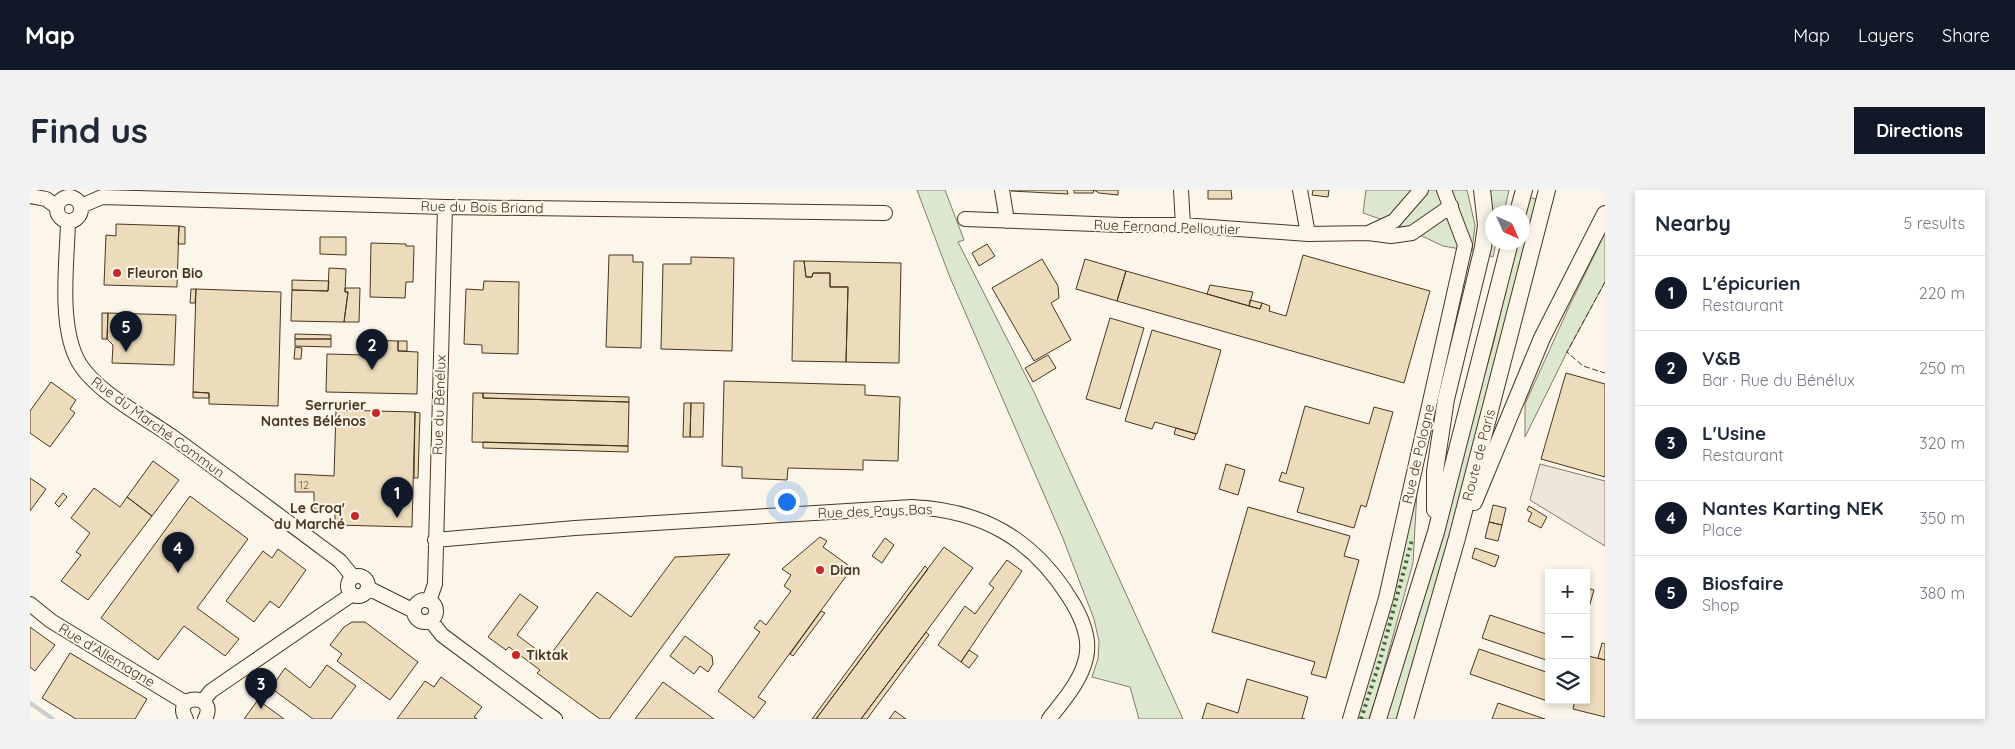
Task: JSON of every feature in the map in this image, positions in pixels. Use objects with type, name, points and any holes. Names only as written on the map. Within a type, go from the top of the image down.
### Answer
[{"type":"main road","points":[[1436,532],[1435,471],[1446,399],[1483,247],[1486,225],[1482,190]]},
{"type":"main road","points":[[1520,205],[1524,190]]},
{"type":"main road","name":"Route de Paris","points":[[1405,719],[1457,538],[1546,190]]},
{"type":"main road","points":[[1457,538],[1483,483],[1500,436],[1542,338],[1605,214]]},
{"type":"main road","name":"Route de Paris","points":[[1378,719],[1436,532],[1508,250]]},
{"type":"street","points":[[1002,190],[1007,221]]},
{"type":"street","points":[[1181,190],[1183,225]]},
{"type":"street","points":[[1300,190],[1308,234]]},
{"type":"street","name":"Rue Fernand Pelloutier","points":[[1368,233],[1394,221],[1421,190]]},
{"type":"street","name":"Rue de Pologne","points":[[1350,719],[1386,598],[1465,245],[1444,190]]},
{"type":"street","points":[[30,196],[46,199],[57,207]]},
{"type":"street","points":[[68,197],[76,199],[81,206],[82,210],[78,218],[68,222],[58,216],[57,207],[60,201],[68,197]]},
{"type":"street","name":"Rue du Bois Briand","points":[[81,206],[102,198],[444,207],[885,213]]},
{"type":"street","name":"Rue Fernand Pelloutier","points":[[965,219],[1121,225],[1183,225],[1308,234],[1368,233],[1391,236],[1412,233],[1451,206]]},
{"type":"street","name":"Rue du Bénélux","points":[[429,601],[435,584],[444,207]]},
{"type":"street","name":"Rue du Marché Commun","points":[[68,222],[66,311],[68,336],[76,358],[86,375],[324,548],[353,577]]},
{"type":"street","name":"Rue des Pays Bas","points":[[435,540],[575,528],[912,507],[937,508],[962,514],[994,525],[1014,537],[1030,550],[1056,577],[1073,603],[1084,627],[1087,648],[1084,666],[1077,681],[1049,719]]},
{"type":"street","points":[[202,701],[211,691],[351,595],[365,594],[368,584],[365,578],[353,577],[348,581],[347,587],[351,595]]},
{"type":"street","points":[[367,590],[374,591],[414,611],[418,620],[424,622],[431,621]]},
{"type":"street","points":[[414,611],[419,602],[429,601],[434,605],[436,612],[431,621]]},
{"type":"street","name":"Rue d'Allemagne","points":[[30,604],[51,621],[186,703]]},
{"type":"street","points":[[431,621],[442,635],[555,719]]},
{"type":"street","points":[[186,719],[183,710],[186,703],[196,699],[202,701],[208,710],[205,719]]},
{"type":"green space","points":[[917,190],[945,190],[964,240],[958,242],[1034,392],[1183,719],[1139,719],[1130,687],[1092,677],[1098,659],[1099,641],[1094,619],[1062,536],[949,275]]},
{"type":"green space","points":[[1366,190],[1467,190],[1475,225],[1472,251],[1443,246],[1403,227],[1363,213]]},
{"type":"green space","points":[[1487,190],[1509,190],[1506,205],[1487,205]]},
{"type":"green space","points":[[1528,197],[1540,200],[1530,238],[1530,205],[1526,205]]},
{"type":"green space","points":[[1605,233],[1605,282],[1567,352],[1525,437],[1525,404]]},
{"type":"green space","points":[[1488,250],[1494,250],[1493,257],[1488,255]]},
{"type":"green space","points":[[1515,250],[1527,250],[1399,719],[1385,719],[1493,345]]},
{"type":"green space","points":[[1417,491],[1413,563],[1369,719],[1355,719]]},
{"type":"shaded area","points":[[1540,464],[1605,481],[1605,546],[1530,500]]},
{"type":"building","points":[[1067,190],[1068,194],[1011,191]]},
{"type":"building","points":[[1074,190],[1094,190],[1093,193],[1074,193]]},
{"type":"building","points":[[1094,190],[1118,190],[1118,195],[1099,193]]},
{"type":"building","points":[[1208,190],[1231,190],[1232,199],[1208,199]]},
{"type":"building","points":[[1313,190],[1329,190],[1328,197],[1312,195]]},
{"type":"building","points":[[116,224],[179,226],[177,287],[104,285],[106,235],[116,236]]},
{"type":"building","points":[[179,226],[185,227],[185,244],[178,244]]},
{"type":"building","points":[[320,237],[346,237],[346,255],[320,254]]},
{"type":"building","points":[[371,243],[414,246],[413,282],[406,282],[405,298],[370,297]]},
{"type":"building","points":[[987,244],[995,256],[979,266],[972,253]]},
{"type":"building","points":[[609,255],[633,255],[633,262],[643,262],[641,348],[606,347]]},
{"type":"building","points":[[1303,255],[1430,291],[1404,383],[1117,301],[1126,271],[1260,309],[1262,303],[1270,306],[1269,311],[1286,316]]},
{"type":"building","points":[[691,257],[734,258],[732,351],[661,349],[663,264],[691,264]]},
{"type":"building","points":[[1042,259],[1058,286],[1059,298],[1051,303],[1071,340],[1034,361],[992,288]]},
{"type":"building","points":[[1085,259],[1126,271],[1117,301],[1076,289]]},
{"type":"building","points":[[794,261],[804,261],[806,277],[812,277],[813,273],[830,273],[830,287],[848,287],[846,362],[792,361]]},
{"type":"building","points":[[804,261],[901,263],[899,363],[846,362],[848,287],[830,287],[830,273],[813,273],[812,277],[806,277]]},
{"type":"building","points":[[329,268],[346,269],[345,292],[348,292],[344,322],[291,321],[292,290],[328,291]]},
{"type":"building","points":[[292,280],[329,281],[328,291],[292,290]]},
{"type":"building","points":[[484,281],[519,282],[518,354],[482,353],[482,345],[464,344],[466,289],[483,290]]},
{"type":"building","points":[[1210,285],[1253,292],[1249,306],[1207,294]]},
{"type":"building","points":[[345,288],[360,288],[359,322],[344,322],[348,292],[345,292]]},
{"type":"building","points":[[191,289],[196,289],[195,303],[190,303]]},
{"type":"building","points":[[196,289],[281,292],[278,406],[209,404],[209,393],[193,392]]},
{"type":"building","points":[[1250,300],[1262,303],[1260,309],[1249,306]]},
{"type":"building","points":[[102,313],[108,313],[107,339],[102,339]]},
{"type":"building","points":[[108,313],[176,315],[174,365],[112,363],[113,345],[107,339]]},
{"type":"building","points":[[1110,318],[1144,328],[1120,409],[1086,399]]},
{"type":"building","points":[[1152,330],[1221,350],[1197,434],[1155,422],[1152,429],[1125,421]]},
{"type":"building","points":[[295,334],[331,335],[331,339],[295,339]]},
{"type":"building","points":[[295,339],[331,339],[331,347],[295,346]]},
{"type":"building","points":[[366,340],[398,341],[398,351],[418,352],[417,394],[326,392],[327,354],[366,355]]},
{"type":"building","points":[[398,341],[407,341],[407,351],[398,351]]},
{"type":"building","points":[[295,347],[302,348],[301,359],[294,359]]},
{"type":"building","points":[[1048,355],[1056,368],[1033,382],[1025,368]]},
{"type":"building","points":[[1566,373],[1605,384],[1605,477],[1541,459]]},
{"type":"building","points":[[724,381],[865,385],[865,395],[900,397],[898,461],[863,460],[863,470],[788,468],[787,480],[742,478],[742,467],[722,466]]},
{"type":"building","points":[[51,382],[76,400],[70,409],[75,413],[50,447],[30,433],[30,411]]},
{"type":"building","points":[[193,392],[209,393],[209,398],[193,398]]},
{"type":"building","points":[[473,393],[483,393],[483,398],[629,402],[628,446],[472,442]]},
{"type":"building","points":[[483,393],[629,397],[629,402],[483,398]]},
{"type":"building","points":[[684,403],[691,403],[690,437],[683,437]]},
{"type":"building","points":[[691,403],[704,403],[703,437],[690,437]]},
{"type":"building","points":[[1305,406],[1369,424],[1374,407],[1393,412],[1366,507],[1361,505],[1354,528],[1297,512],[1304,488],[1279,481],[1282,472],[1286,474]]},
{"type":"building","points":[[336,410],[415,412],[412,527],[335,525],[335,510],[314,509],[314,492],[295,492],[295,474],[334,476]]},
{"type":"building","points":[[415,412],[420,413],[418,478],[414,478]]},
{"type":"building","points":[[1176,428],[1196,434],[1194,440],[1174,434]]},
{"type":"building","points":[[483,442],[628,446],[628,452],[483,448]]},
{"type":"building","points":[[153,461],[179,480],[152,516],[127,497]]},
{"type":"building","points":[[1226,464],[1245,470],[1238,495],[1219,489]]},
{"type":"building","points":[[30,478],[46,489],[30,511]]},
{"type":"building","points":[[94,488],[120,507],[127,497],[152,516],[88,600],[61,581],[81,555],[76,552],[90,533],[71,518]]},
{"type":"building","points":[[63,493],[67,497],[59,507],[55,503]]},
{"type":"building","points":[[190,496],[248,539],[197,608],[239,639],[225,656],[184,626],[158,660],[101,618]]},
{"type":"building","points":[[1493,505],[1506,508],[1502,525],[1489,522]]},
{"type":"building","points":[[1529,506],[1547,517],[1541,528],[1528,521],[1532,513],[1527,510]]},
{"type":"building","points":[[1248,507],[1350,536],[1344,556],[1359,560],[1326,678],[1311,674],[1315,662],[1212,632]]},
{"type":"building","points":[[1489,522],[1502,525],[1498,541],[1485,538]]},
{"type":"building","points":[[820,537],[827,541],[823,547],[852,568],[758,697],[766,702],[754,718],[718,691],[760,632],[754,628],[760,620],[766,625],[791,591],[784,586],[791,575],[782,569]]},
{"type":"building","points":[[885,538],[894,545],[882,563],[872,556]]},
{"type":"building","points":[[944,547],[973,568],[926,632],[861,719],[816,719]]},
{"type":"building","points":[[1475,548],[1499,556],[1495,567],[1472,558]]},
{"type":"building","points":[[278,549],[306,570],[279,608],[270,601],[254,622],[226,601],[263,551],[272,558]]},
{"type":"building","points":[[730,554],[609,719],[600,719],[537,673],[540,670],[509,647],[506,650],[488,637],[520,594],[538,607],[517,635],[548,658],[597,592],[631,617],[675,557]]},
{"type":"building","points":[[1007,560],[1022,571],[961,662],[938,645],[965,606],[975,614],[994,588],[989,584]]},
{"type":"building","points":[[925,566],[928,569],[816,719],[812,719]]},
{"type":"building","points":[[1590,589],[1594,590],[1590,604]]},
{"type":"building","points":[[821,611],[825,613],[793,656],[790,654]]},
{"type":"building","points":[[1490,615],[1545,634],[1545,660],[1482,638]]},
{"type":"building","points":[[352,622],[365,622],[418,662],[390,700],[337,661],[342,654],[330,645],[344,627]]},
{"type":"building","points":[[30,627],[55,645],[35,671],[30,667]]},
{"type":"building","points":[[926,632],[929,635],[867,719],[861,719]]},
{"type":"building","points":[[685,636],[712,656],[713,664],[708,672],[700,666],[694,674],[670,656]]},
{"type":"building","points":[[1602,643],[1605,644],[1605,660],[1598,658]]},
{"type":"building","points":[[1479,649],[1545,672],[1545,700],[1470,674]]},
{"type":"building","points":[[969,650],[978,656],[969,668],[961,662]]},
{"type":"building","points":[[70,653],[147,699],[135,719],[76,719],[42,698]]},
{"type":"building","points":[[1590,656],[1605,660],[1605,717],[1573,709],[1574,704],[1590,704]]},
{"type":"building","points":[[327,665],[356,686],[331,719],[313,719],[271,688],[285,668],[310,688]]},
{"type":"building","points":[[441,677],[482,707],[474,717],[477,719],[397,719],[425,681],[434,687]]},
{"type":"building","points":[[1247,679],[1308,697],[1302,718],[1305,719],[1202,719],[1207,703],[1238,713]]},
{"type":"building","points":[[663,682],[714,719],[635,719]]},
{"type":"building","points":[[258,700],[284,719],[244,719]]},
{"type":"building","points":[[1498,703],[1545,719],[1492,719]]},
{"type":"building","points":[[895,711],[906,719],[889,719]]},
{"type":"waterway","points":[[30,703],[53,719]]},
{"type":"hedge","points":[[1361,719],[1379,664],[1412,540]]},
{"type":"fence","points":[[1605,282],[1567,352],[1583,366],[1605,373]]},
{"type":"place","name":"Fleuron Bio","points":[[117,273]]},
{"type":"place","name":"Biosfaire","points":[[126,352]]},
{"type":"place","name":"V&B","points":[[372,370]]},
{"type":"place","name":"Serrurier Nantes Bélénos","points":[[376,413]]},
{"type":"place","name":"Le Croq' du Marché","points":[[355,516]]},
{"type":"place","name":"L'épicurien","points":[[397,518]]},
{"type":"place","name":"Dian","points":[[820,570]]},
{"type":"place","name":"Nantes Karting NEK","points":[[178,573]]},
{"type":"place","name":"Tiktak","points":[[516,655]]},
{"type":"place","name":"L'Usine","points":[[261,709]]}]
